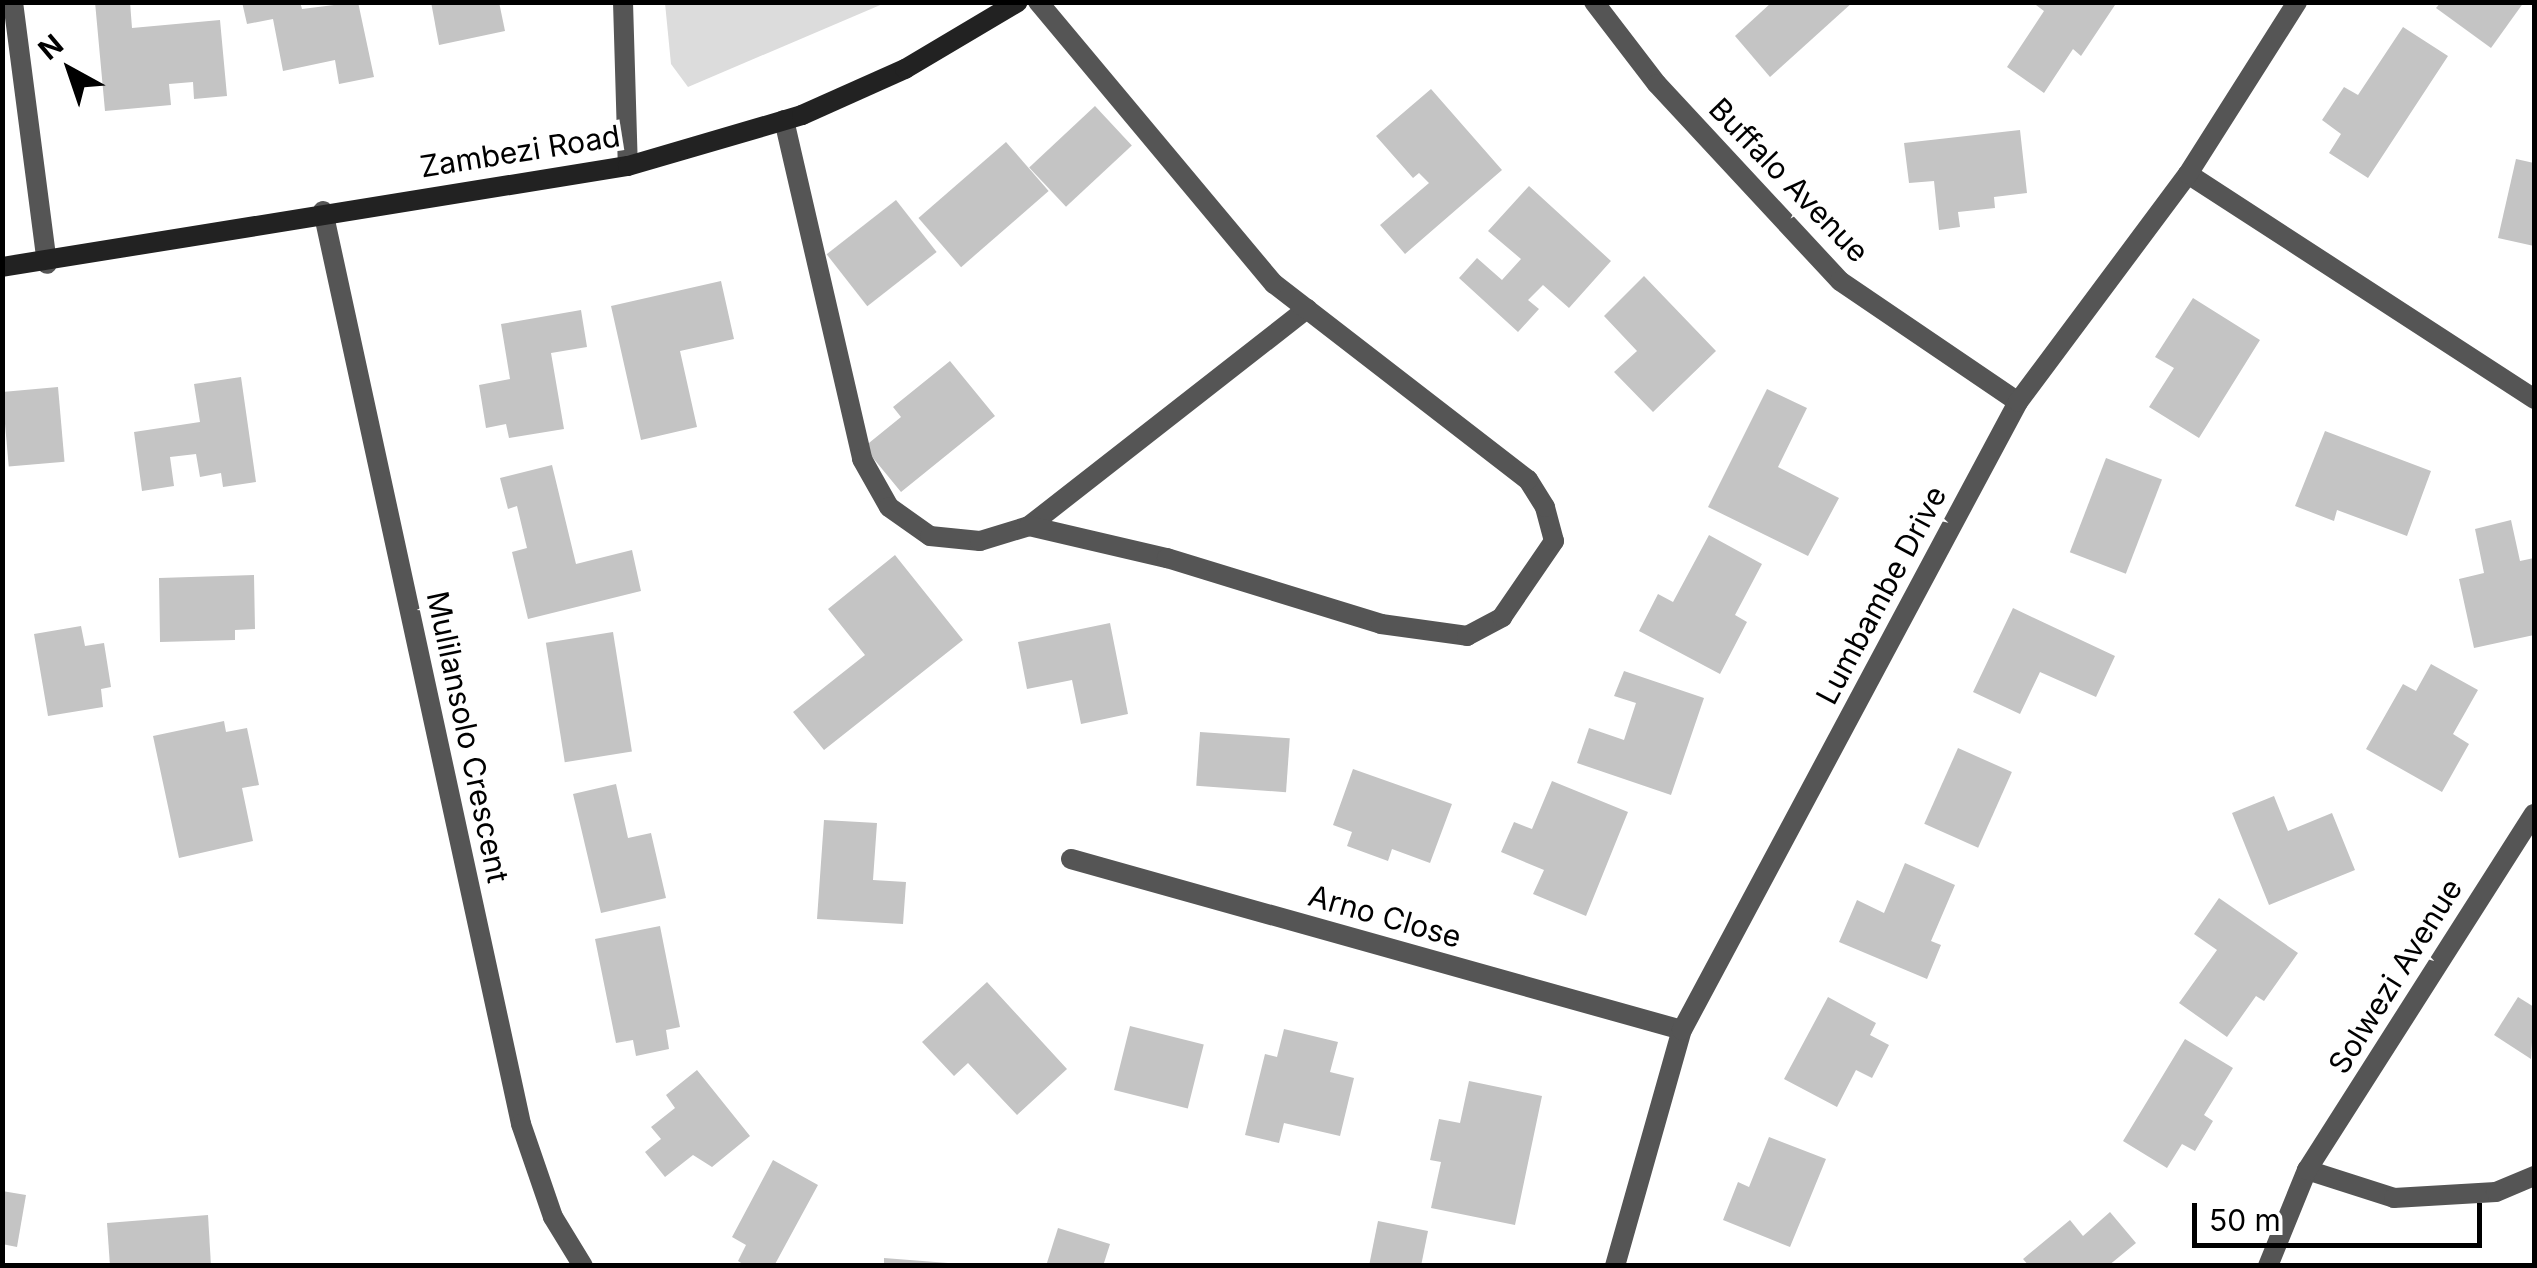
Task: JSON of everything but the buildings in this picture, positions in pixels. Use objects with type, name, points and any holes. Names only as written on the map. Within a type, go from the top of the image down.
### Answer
[{"type":"main road","name":"Zambezi Road","points":[[2,268],[47,264],[323,212],[628,166],[784,120],[905,69],[1018,2]]},
{"type":"street","points":[[13,2],[47,264]]},
{"type":"street","points":[[623,2],[628,166]]},
{"type":"street","points":[[1029,526],[1167,558],[1381,624],[1466,636],[1502,617],[1554,541],[1546,507],[1528,480],[1274,284],[1038,2]]},
{"type":"street","name":"Buffalo Avenue","points":[[1594,2],[1657,84],[1840,280],[2018,402]]},
{"type":"street","name":"Lumbambe Drive","points":[[1615,1266],[1682,1030],[2018,402],[2188,174],[2297,2]]},
{"type":"street","points":[[784,120],[862,459],[890,508],[930,536],[980,541],[1029,526],[1307,310]]},
{"type":"street","points":[[2188,174],[2534,398]]},
{"type":"street","name":"Mulilansolo Crescent","points":[[323,212],[521,1124],[553,1218],[584,1266]]},
{"type":"street","name":"Solwezi Avenue","points":[[2268,1266],[2307,1170],[2534,814]]},
{"type":"street","name":"Arno Close","points":[[1071,859],[1682,1030]]},
{"type":"street","points":[[2307,1170],[2394,1198],[2496,1192],[2534,1176]]},
{"type":"shaded area","points":[[665,2],[885,3],[688,87],[671,64]]}]
